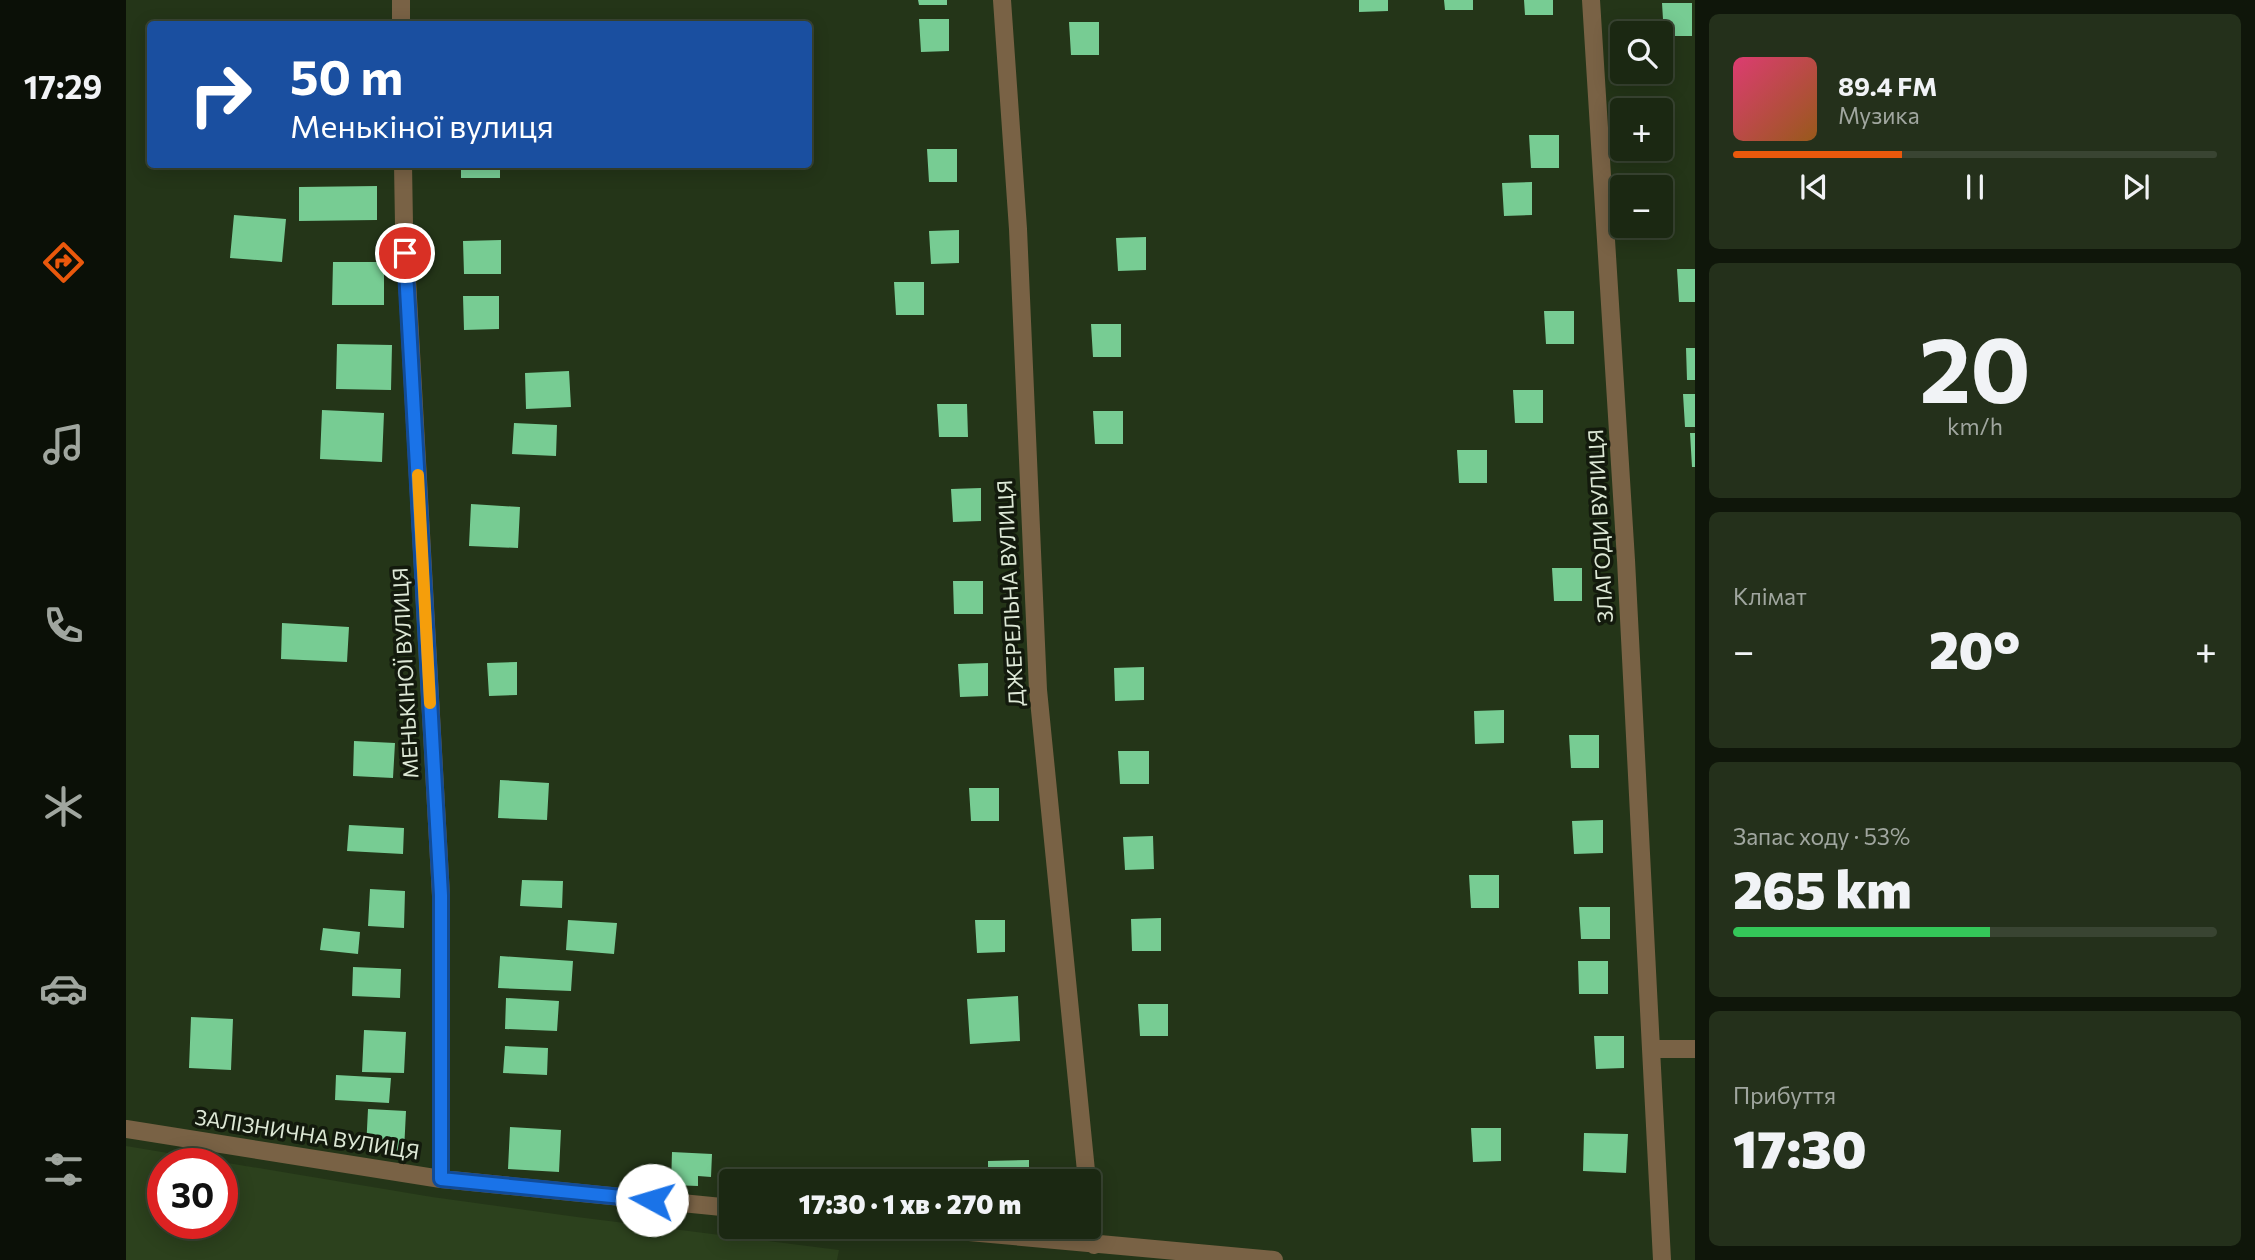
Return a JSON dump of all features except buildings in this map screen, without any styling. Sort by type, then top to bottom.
[{"type":"street","points":[[401,0],[401,21]]},
{"type":"street","name":"ДЖЕРЕЛЬНА ВУЛИЦЯ","points":[[1002,0],[1018,229],[1038,690],[1086,1169]]},
{"type":"street","name":"ЗЛАГОДИ ВУЛИЦЯ","points":[[1591,0],[1626,560],[1651,1049]]},
{"type":"street","name":"МЕНЬКІНОЇ ВУЛИЦЯ","points":[[403,168],[441,895],[441,1179]]},
{"type":"street","points":[[1662,1260],[1651,1049],[1695,1049]]},
{"type":"street","name":"ЗАЛІЗНИЧНА ВУЛИЦЯ","points":[[126,1129],[441,1179],[719,1207]]},
{"type":"street","points":[[1034,1239],[1274,1260]]},
{"type":"street","points":[[1093,1239],[1094,1245]]},
{"type":"shaded area","points":[[126,1146],[147,1150],[147,1239],[238,1239],[238,1165],[432,1197],[719,1235],[719,1239],[752,1239],[839,1250],[837,1260],[126,1260]]},
{"type":"slow traffic","points":[[418,475],[430,703]]},
{"type":"route","points":[[405,253],[441,895],[441,1179],[652,1200]]}]
